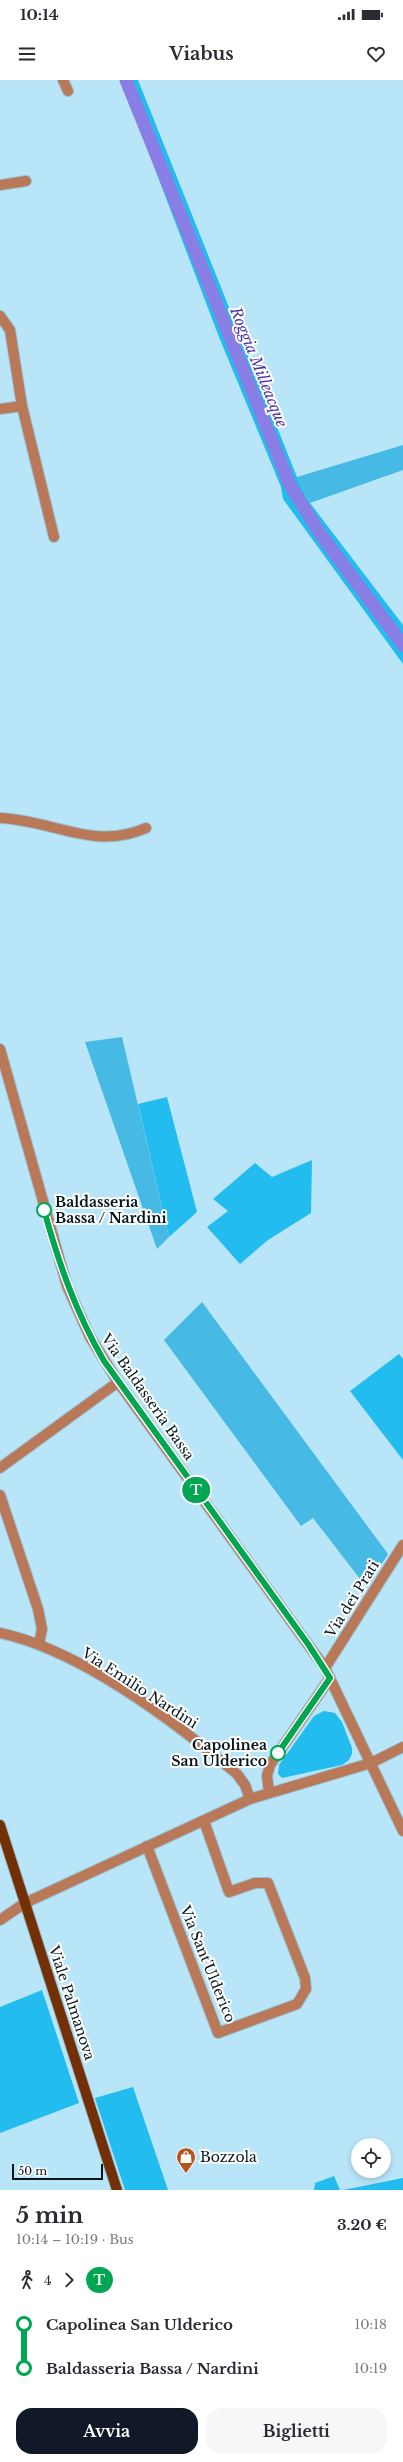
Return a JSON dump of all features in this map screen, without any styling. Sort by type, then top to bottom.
[{"type":"main road","name":"Viale Palmanova","points":[[0,1825],[117,2190]]},
{"type":"street","points":[[63,80],[68,91]]},
{"type":"street","points":[[0,185],[26,181]]},
{"type":"street","points":[[0,316],[10,330],[22,406],[54,537]]},
{"type":"street","points":[[0,409],[22,406]]},
{"type":"street","points":[[0,818],[27,821],[102,838],[124,836],[146,828]]},
{"type":"street","name":"Via Baldasseria Bassa","points":[[0,1049],[67,1286],[90,1337],[118,1382],[325,1668],[403,1831]]},
{"type":"street","points":[[0,1468],[118,1382]]},
{"type":"street","points":[[0,1495],[38,1609],[42,1628],[39,1644]]},
{"type":"street","name":"Via dei Prati","points":[[325,1668],[403,1545]]},
{"type":"street","name":"Via Emilio Nardini","points":[[0,1633],[39,1644],[62,1654],[115,1686],[206,1748],[237,1774],[245,1785],[250,1800]]},
{"type":"street","points":[[269,1792],[267,1776],[270,1764],[330,1678]]},
{"type":"street","points":[[0,1920],[25,1903],[250,1800],[269,1792],[371,1763],[403,1748]]},
{"type":"street","name":"Via Sant'Ulderico","points":[[147,1846],[218,2033],[297,2004],[306,1989],[305,1978],[268,1883],[255,1883],[228,1892],[204,1821]]},
{"type":"shaded area","points":[[121,80],[138,80],[297,477],[310,503],[403,625],[403,664],[283,499],[281,487],[219,337]]},
{"type":"shaded area","points":[[403,445],[403,470],[310,503],[297,477]]},
{"type":"shaded area","points":[[122,1037],[169,1237],[157,1249],[85,1042]]},
{"type":"shaded area","points":[[167,1097],[197,1212],[169,1237],[138,1104]]},
{"type":"shaded area","points":[[312,1160],[311,1213],[268,1240],[240,1264],[207,1227],[228,1211],[213,1199],[255,1163],[272,1177]]},
{"type":"shaded area","points":[[202,1302],[388,1554],[367,1588],[313,1518],[301,1526],[164,1340]]},
{"type":"shaded area","points":[[399,1354],[403,1359],[403,1460],[350,1391]]},
{"type":"shaded area","points":[[324,1711],[335,1713],[342,1722],[352,1748],[352,1754],[349,1760],[342,1765],[282,1778],[278,1774],[279,1765],[314,1716]]},
{"type":"shaded area","points":[[42,1990],[79,2103],[0,2133],[0,2007]]},
{"type":"shaded area","points":[[133,2087],[168,2190],[125,2190],[95,2098]]},
{"type":"shaded area","points":[[334,2176],[340,2190],[314,2190],[315,2183]]},
{"type":"shaded area","points":[[403,2178],[403,2190],[343,2190]]},
{"type":"waterway","name":"Roggia Milleacque","points":[[126,80],[290,485],[321,535],[403,645]]},
{"type":"bus line","name":"T","points":[[44,1210],[67,1286],[78,1313],[104,1361],[308,1644],[325,1668],[330,1678],[278,1753]]},
{"type":"place","name":"Baldasseria Bassa / Nardini","points":[[44,1210]]},
{"type":"place","name":"Capolinea San Ulderico","points":[[278,1753]]},
{"type":"place","name":"Bozzola","points":[[186,2174]]}]
